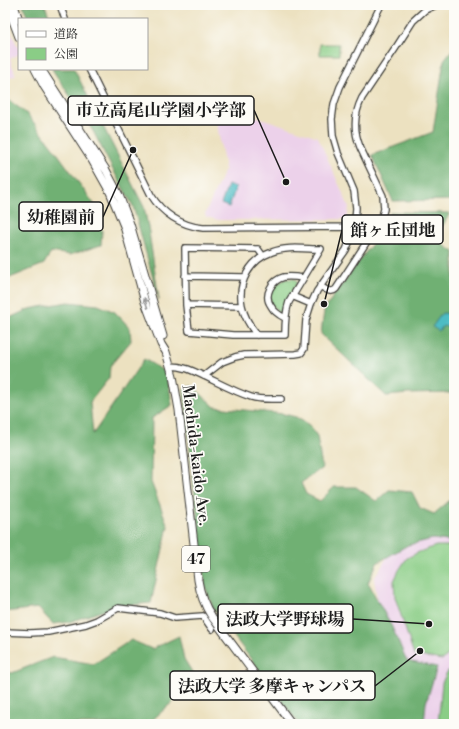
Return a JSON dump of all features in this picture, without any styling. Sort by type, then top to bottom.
[{"type":"main road","points":[[7,5],[18,34]]},
{"type":"main road","points":[[14,5],[18,18]]},
{"type":"main road","name":"Machida-kaido Ave.","points":[[38,70],[87,146],[105,181],[134,250],[145,302],[166,352],[176,390],[179,410],[198,580],[203,600],[212,617],[292,724]]},
{"type":"street","points":[[60,5],[65,18]]},
{"type":"street","points":[[204,376],[222,362],[235,357],[295,354],[301,352],[304,347],[305,323],[311,304],[320,286],[346,250],[351,239],[356,214],[352,186],[335,145],[332,128],[335,101],[340,87],[382,5]]},
{"type":"street","points":[[320,286],[329,291],[336,289],[379,224],[384,211],[383,196],[360,147],[355,131],[358,106],[413,21],[425,10],[436,5]]},
{"type":"street","points":[[89,70],[150,195],[161,208],[174,219],[188,225],[203,228],[354,227]]},
{"type":"street","points":[[257,335],[244,314],[241,296],[245,277],[251,266],[256,260],[263,256],[281,249],[321,249],[292,296],[285,318],[285,335],[257,335],[233,335],[189,331],[186,305],[185,248],[258,249],[263,256]]},
{"type":"street","points":[[186,276],[245,277]]},
{"type":"street","points":[[285,318],[275,312],[269,304],[269,289],[280,279],[290,277],[303,278]]},
{"type":"street","points":[[292,296],[311,304]]},
{"type":"street","points":[[186,305],[242,306]]},
{"type":"street","points":[[170,366],[188,369],[251,397],[261,399],[281,399]]},
{"type":"street","points":[[5,632],[48,632],[86,624],[97,620],[118,608],[160,613],[175,618],[203,616],[212,629]]},
{"type":"shaded area","points":[[5,19],[18,48],[18,55],[10,59],[16,76],[5,77]]},
{"type":"shaded area","points":[[213,102],[318,137],[349,207],[347,219],[219,220],[206,217],[205,214],[225,169]]},
{"type":"shaded area","points":[[454,534],[454,724],[398,724],[374,579],[400,536]]},
{"type":"green space","points":[[23,5],[45,5],[50,18],[28,18]]},
{"type":"green space","points":[[320,44],[339,44],[339,55],[320,55]]},
{"type":"green space","points":[[454,47],[454,200],[393,201],[372,155],[433,132],[444,60]]},
{"type":"green space","points":[[53,70],[75,70],[144,207],[159,300],[133,206],[93,131]]},
{"type":"green space","points":[[5,97],[27,114],[55,150],[94,204],[102,230],[101,245],[70,255],[51,252],[44,264],[5,280]]},
{"type":"green space","points":[[391,212],[450,213],[435,239],[454,252],[454,393],[386,396],[321,334],[324,311],[383,229]]},
{"type":"green space","points":[[286,279],[295,279],[297,283],[290,295],[284,312],[280,314],[271,304],[271,291],[277,284]]},
{"type":"green space","points":[[68,302],[98,305],[115,312],[130,328],[131,341],[110,366],[109,378],[90,402],[93,434],[144,359],[167,373],[172,405],[152,418],[151,482],[168,526],[151,603],[117,606],[69,622],[53,624],[38,608],[5,612],[5,320],[29,309]]},
{"type":"green space","points":[[192,386],[215,407],[284,414],[296,417],[309,425],[317,436],[322,468],[301,483],[306,494],[320,501],[334,487],[356,487],[376,501],[389,490],[412,492],[420,508],[434,514],[449,501],[454,501],[454,542],[433,539],[408,545],[377,563],[368,583],[392,627],[407,661],[437,667],[426,703],[424,724],[299,724],[213,608],[205,586],[184,388]]},
{"type":"green space","points":[[436,546],[454,546],[454,650],[442,660],[414,655],[395,597],[394,581],[407,558]]},
{"type":"green space","points":[[179,636],[184,659],[197,680],[148,724],[5,724],[5,671],[12,673],[53,657],[94,664],[131,640],[152,649]]},
{"type":"green space","points":[[454,664],[454,724],[438,724],[442,683],[446,674]]},
{"type":"green space","points":[[236,719],[238,724],[203,724],[207,721]]},
{"type":"water","points":[[228,185],[236,187],[229,207],[221,204]]},
{"type":"water","points":[[442,313],[454,314],[454,328],[443,326],[439,331],[432,327]]},
{"type":"waterway","points":[[452,33],[454,29]]},
{"type":"place","name":"幼稚園前","points":[[133,150]]},
{"type":"place","name":"市立高尾山学園小学部","points":[[286,182]]},
{"type":"place","name":"館ヶ丘団地","points":[[324,304]]},
{"type":"place","name":"法政大学野球場","points":[[429,624]]},
{"type":"place","name":"法政大学 多摩キャンパス","points":[[420,651]]}]
